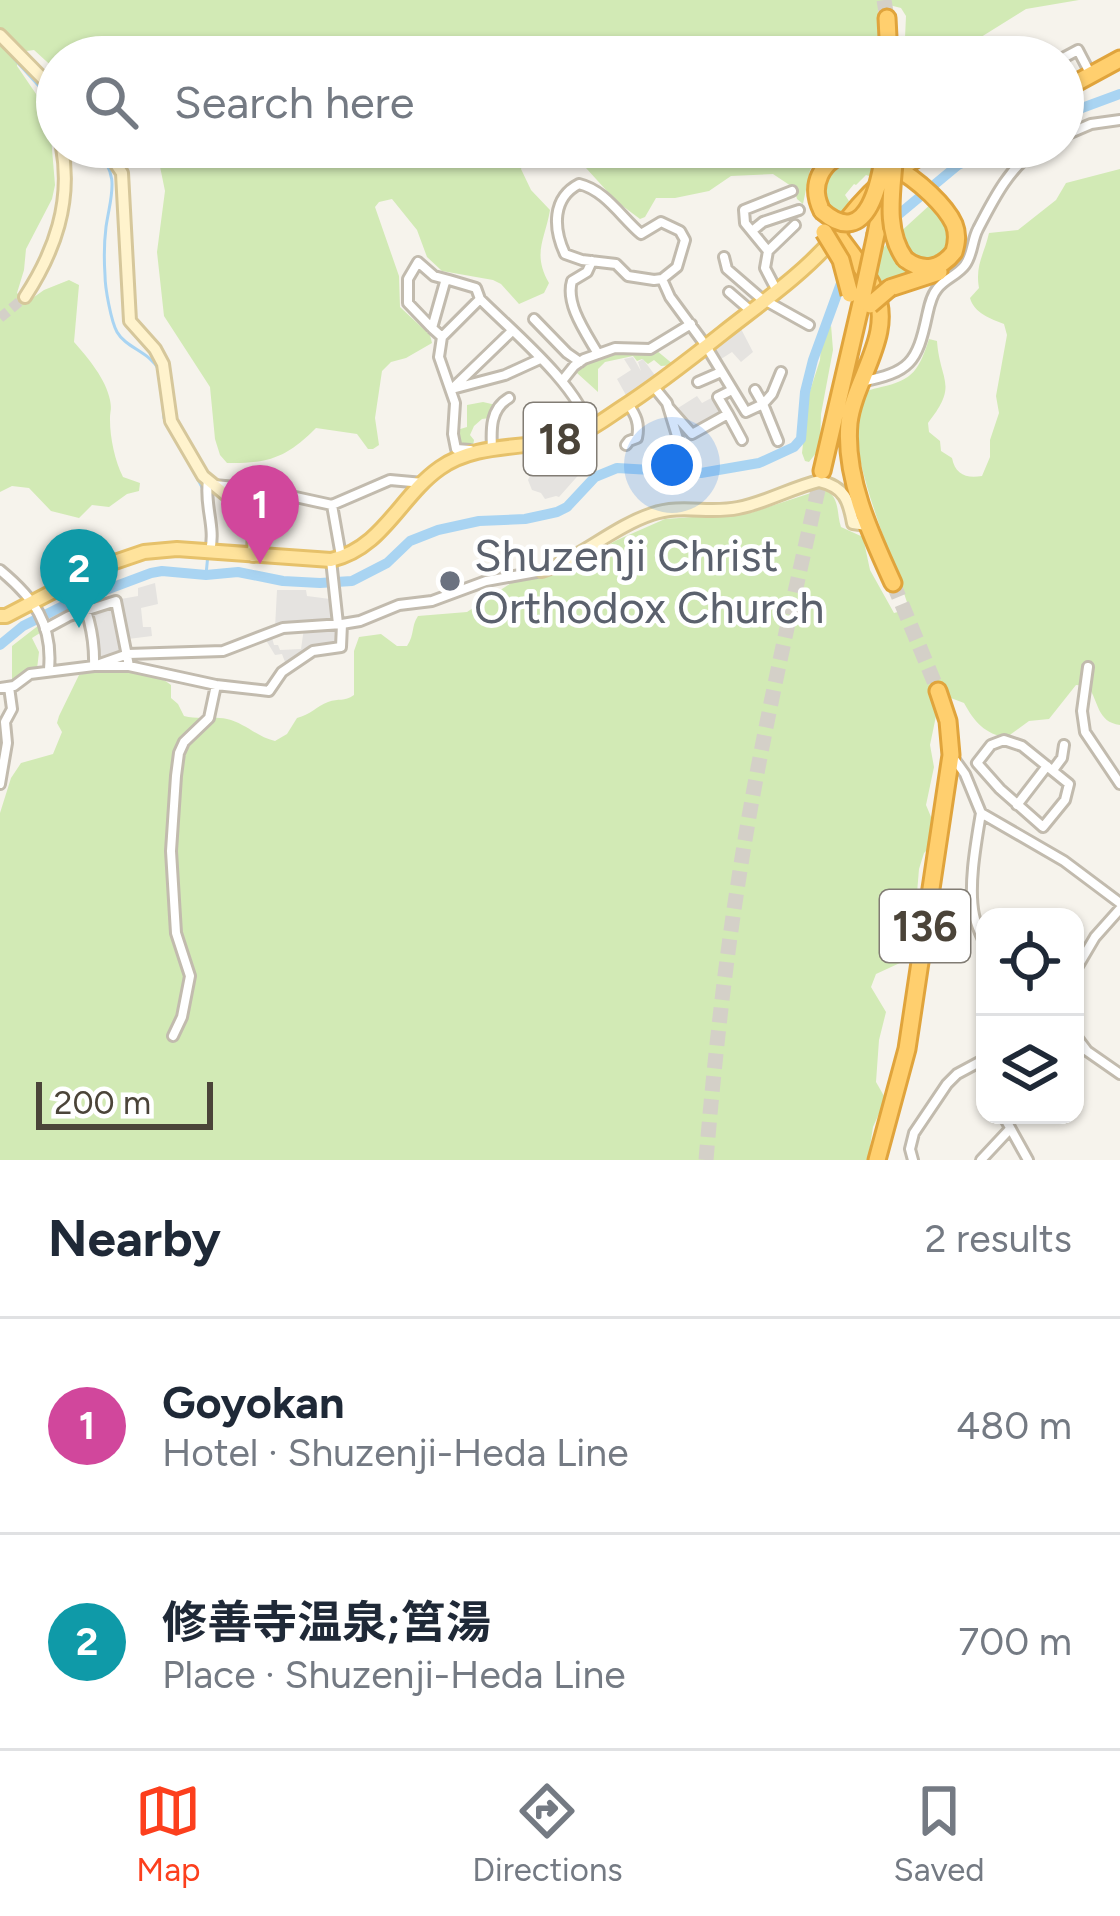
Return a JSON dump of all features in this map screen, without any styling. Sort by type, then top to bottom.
[{"type":"highway","points":[[886,18],[887,36]]},
{"type":"highway","points":[[1084,80],[1120,59]]},
{"type":"highway","points":[[819,168],[810,184],[810,208],[877,294],[878,338],[851,411],[849,436],[852,469],[867,525],[893,584]]},
{"type":"highway","points":[[825,168],[816,194],[822,211],[842,222],[868,210],[884,168]]},
{"type":"highway","points":[[835,237],[865,197],[877,168]]},
{"type":"highway","points":[[822,471],[887,168]]},
{"type":"highway","points":[[890,168],[895,243],[915,266],[932,268],[954,251],[953,223],[934,197]]},
{"type":"highway","points":[[865,197],[897,168]]},
{"type":"highway","points":[[861,299],[943,271],[958,256],[963,240],[959,223],[901,168]]},
{"type":"highway","points":[[835,237],[844,268],[861,299]]},
{"type":"highway","name":"136","points":[[877,1160],[907,1048],[951,755],[949,721],[938,691]]},
{"type":"main road","name":"18","points":[[334,563],[382,531],[442,466],[475,453],[548,442],[589,429],[764,301],[835,237]]},
{"type":"main road","points":[[0,616],[76,586],[100,567],[144,552],[177,549],[334,563]]},
{"type":"street","points":[[0,35],[36,72]]},
{"type":"street","points":[[1084,61],[1092,76]]},
{"type":"street","points":[[1084,127],[1120,120]]},
{"type":"street","points":[[25,297],[44,266],[64,205],[64,168]]},
{"type":"street","points":[[119,168],[130,321],[160,356],[170,421],[196,466],[252,516],[253,556]]},
{"type":"street","points":[[860,383],[891,375],[912,362],[937,288],[965,265],[975,233],[1016,168]]},
{"type":"street","points":[[585,184],[641,234],[661,222],[682,233],[686,240],[680,262],[662,279],[637,279],[616,263],[569,256],[560,242],[559,202],[567,190],[585,184]]},
{"type":"street","points":[[768,251],[744,219],[746,207],[792,191]]},
{"type":"street","points":[[752,231],[763,222],[799,210]]},
{"type":"street","points":[[777,290],[765,268],[768,251],[795,225]]},
{"type":"street","points":[[724,257],[727,269],[764,301],[809,325]]},
{"type":"street","points":[[592,261],[568,291],[598,353]]},
{"type":"street","points":[[442,337],[408,303],[408,279],[418,262],[434,276],[476,287],[480,299],[562,380],[583,410],[589,429]]},
{"type":"street","points":[[662,279],[746,412],[772,394],[781,372]]},
{"type":"street","points":[[433,328],[448,280]]},
{"type":"street","points":[[729,292],[751,311]]},
{"type":"street","points":[[475,453],[456,449],[452,389],[439,357],[442,337],[480,299]]},
{"type":"street","points":[[534,319],[580,362]]},
{"type":"street","points":[[562,380],[580,362],[598,353],[625,347],[650,349],[691,324]]},
{"type":"street","points":[[452,389],[512,332]]},
{"type":"street","points":[[452,389],[505,375],[540,359]]},
{"type":"street","points":[[698,382],[722,372]]},
{"type":"street","points":[[649,388],[682,418],[692,434],[728,414]]},
{"type":"street","points":[[732,390],[717,398],[742,440]]},
{"type":"street","points":[[755,390],[778,441]]},
{"type":"street","points":[[492,449],[493,419],[508,398]]},
{"type":"street","points":[[626,445],[638,434],[631,399]]},
{"type":"street","points":[[669,408],[681,449]]},
{"type":"street","points":[[210,483],[332,505],[390,480],[423,483]]},
{"type":"street","points":[[94,666],[128,654],[223,651],[283,628],[360,621],[486,581],[542,571],[648,515],[682,508],[742,508],[819,481],[846,497],[853,523],[867,525]]},
{"type":"street","points":[[210,483],[206,491],[213,535],[210,552]]},
{"type":"street","points":[[0,784],[7,743],[5,722],[12,709],[4,687],[30,674],[129,666],[216,686],[271,690],[282,672],[313,651],[341,647],[334,598],[332,505]]},
{"type":"street","points":[[0,570],[35,605],[51,644],[49,669]]},
{"type":"street","points":[[76,586],[86,606],[94,666]]},
{"type":"street","points":[[43,624],[86,606],[116,601],[129,666]]},
{"type":"street","points":[[1088,667],[1082,711],[1085,732],[1120,784]]},
{"type":"street","points":[[173,1036],[190,976],[176,933],[171,851],[176,776],[184,742],[209,718],[216,686]]},
{"type":"street","points":[[1031,842],[1065,800],[1069,784],[1013,741],[991,745],[977,761],[980,767],[1043,827]]},
{"type":"street","points":[[1017,805],[1062,758],[1064,746]]},
{"type":"street","points":[[951,755],[965,774],[981,813],[974,865],[976,916]]},
{"type":"street","points":[[981,813],[1064,861],[1120,906],[1084,956]]},
{"type":"street","points":[[1084,1046],[1120,1074]]},
{"type":"street","points":[[913,1160],[914,1133],[950,1079],[976,1068]]},
{"type":"street","points":[[1007,1124],[1028,1160]]},
{"type":"street","points":[[981,1160],[1009,1130]]},
{"type":"green space","points":[[0,0],[1079,0],[1026,9],[983,36],[905,36],[906,16],[901,8],[889,5],[878,7],[878,36],[36,36],[36,52],[19,52],[17,66],[36,94],[36,168],[54,168],[55,185],[26,249],[17,293],[27,302],[69,280],[79,285],[74,342],[108,392],[112,442],[123,477],[140,483],[139,491],[109,507],[92,505],[79,518],[51,511],[29,488],[12,486],[0,492]]},
{"type":"green space","points":[[160,168],[521,168],[531,190],[550,210],[541,246],[549,283],[544,293],[519,304],[493,280],[442,271],[427,257],[417,230],[392,199],[379,202],[375,207],[399,276],[400,307],[430,335],[432,343],[382,371],[375,418],[379,445],[368,449],[357,434],[316,428],[276,457],[227,463],[215,439],[210,387],[164,316],[157,252],[165,191]]},
{"type":"green space","points":[[586,168],[811,168],[803,204],[794,188],[773,174],[731,176],[709,191],[656,198],[640,219]]},
{"type":"green space","points":[[871,168],[872,174],[845,195],[849,201],[843,215],[829,213],[822,193],[838,169]]},
{"type":"green space","points":[[1120,169],[1120,725],[1103,716],[1088,686],[1076,685],[1049,719],[1029,721],[1007,737],[981,726],[964,703],[935,692],[930,745],[934,767],[926,805],[934,824],[919,869],[916,930],[902,962],[876,974],[871,987],[886,1012],[876,1082],[884,1096],[868,1160],[0,1160],[0,813],[21,763],[53,754],[62,732],[59,716],[79,675],[113,670],[152,676],[171,685],[171,698],[184,716],[227,719],[275,741],[287,734],[297,718],[354,695],[354,651],[359,637],[381,634],[397,646],[407,646],[418,616],[467,612],[514,581],[572,568],[615,541],[665,519],[750,513],[823,489],[835,500],[841,527],[863,537],[870,570],[894,613],[909,609],[862,466],[856,436],[864,394],[908,377],[929,339],[937,341],[945,391],[928,423],[929,432],[959,472],[982,476],[999,413],[996,396],[1007,335],[1004,324],[979,312],[970,298],[979,288],[979,266],[989,233],[1018,230],[1056,200],[1066,183]]},
{"type":"green space","points":[[932,203],[945,218],[954,244],[940,262],[912,259],[897,235]]},
{"type":"green space","points":[[887,244],[901,265],[922,273],[885,286],[873,270],[876,255]]},
{"type":"green space","points":[[831,325],[833,350],[820,448],[809,462],[802,453],[808,397],[821,344]]},
{"type":"green space","points":[[615,350],[656,350],[674,365],[661,366],[654,360],[648,364],[633,356],[605,362],[598,369],[598,392],[577,373],[579,364]]},
{"type":"green space","points":[[467,405],[496,405],[490,418],[474,426],[473,446],[462,448],[457,430],[467,427]]},
{"type":"green space","points":[[39,625],[43,631],[32,638],[39,652],[37,669],[12,682],[12,646]]},
{"type":"shaded area","points":[[739,325],[753,352],[741,362],[732,352],[718,361],[710,348]]},
{"type":"shaded area","points":[[633,357],[641,371],[638,362],[643,359],[657,378],[627,397],[617,379],[631,370],[624,359]]},
{"type":"shaded area","points":[[697,396],[702,403],[715,396],[726,413],[692,432],[678,408]]},
{"type":"shaded area","points":[[572,443],[584,460],[583,470],[559,497],[545,499],[532,490],[528,480],[535,465],[532,451]]},
{"type":"shaded area","points":[[155,583],[158,604],[141,608],[143,627],[151,627],[152,636],[128,639],[121,599],[138,596],[138,588]]},
{"type":"shaded area","points":[[277,590],[306,590],[307,596],[330,599],[332,624],[275,628]]},
{"type":"shaded area","points":[[116,602],[127,653],[95,664],[88,610]]},
{"type":"shaded area","points":[[339,627],[339,644],[285,662],[264,637],[271,634],[280,650],[301,649],[304,628]]},
{"type":"waterway","points":[[1,44],[36,83]]},
{"type":"waterway","points":[[1084,107],[1120,94]]},
{"type":"waterway","points":[[108,168],[112,195],[104,257],[113,320],[121,337],[159,370]]},
{"type":"waterway","points":[[892,220],[954,168]]},
{"type":"waterway","points":[[0,645],[23,626],[63,606],[151,573],[238,572],[283,581],[352,581],[387,563],[410,541],[438,530],[557,512],[595,477],[617,468],[701,473],[759,463],[801,439],[813,360],[844,275]]},
{"type":"waterway","points":[[161,385],[167,423]]},
{"type":"waterway","points":[[186,457],[204,491]]},
{"type":"waterway","points":[[204,501],[207,521]]},
{"type":"waterway","points":[[206,575],[208,554]]},
{"type":"tunnel","points":[[884,0],[887,18]]},
{"type":"tunnel","points":[[0,318],[25,297]]},
{"type":"tunnel","points":[[706,1160],[724,983],[747,826],[822,472]]},
{"type":"tunnel","points":[[893,583],[938,691]]},
{"type":"place","name":"Goyokan","points":[[260,564]]},
{"type":"place","name":"Shuzenji Christ Orthodox Church","points":[[450,581]]},
{"type":"place","name":"修善寺温泉;筥湯","points":[[79,628]]}]
